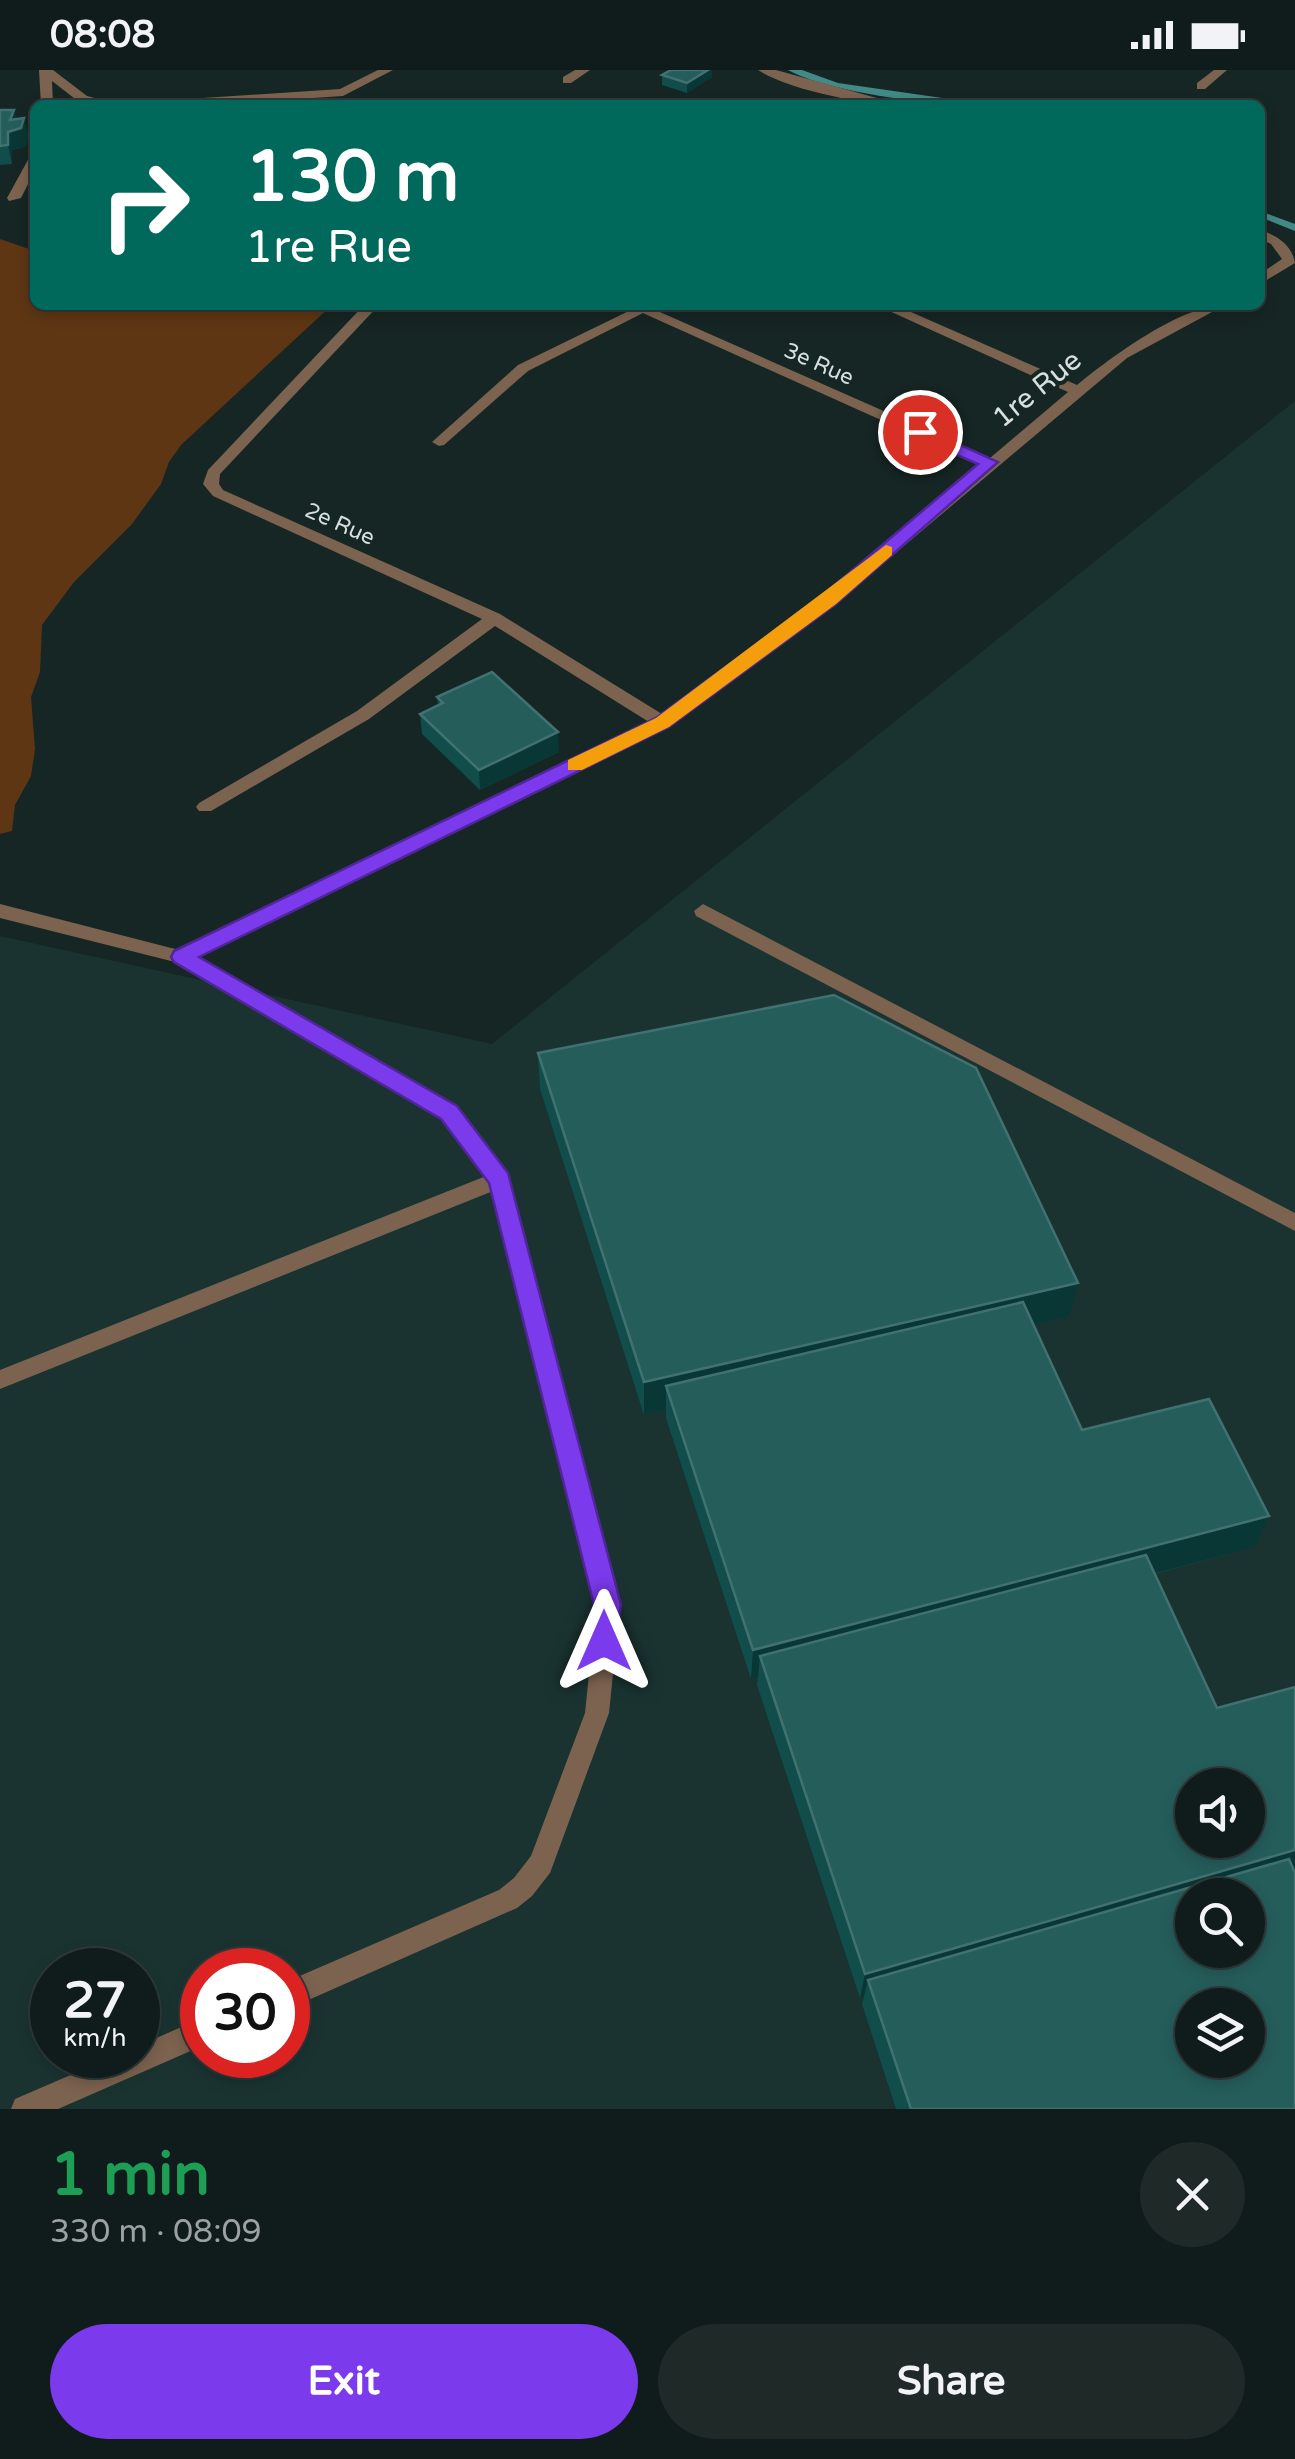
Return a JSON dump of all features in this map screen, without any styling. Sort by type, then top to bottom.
[{"type":"street","points":[[46,70],[47,100]]},
{"type":"street","points":[[46,70],[83,98],[92,100]]},
{"type":"street","points":[[229,100],[343,92],[386,70]]},
{"type":"street","points":[[567,80],[584,70]]},
{"type":"street","points":[[764,70],[872,100]]},
{"type":"street","points":[[1201,86],[1222,70]]},
{"type":"street","points":[[343,92],[348,100]]},
{"type":"street","points":[[14,198],[30,168]]},
{"type":"street","points":[[1265,236],[1276,241],[1290,260],[1265,277]]},
{"type":"street","name":"2e Rue","points":[[367,310],[213,474],[211,484],[218,493],[494,618],[662,722]]},
{"type":"street","points":[[440,442],[523,368],[632,310]]},
{"type":"street","name":"3e Rue","points":[[641,310],[989,462]]},
{"type":"street","points":[[894,310],[1077,391]]},
{"type":"street","name":"1re Rue","points":[[182,957],[662,722],[829,600],[1122,354],[1208,310]]},
{"type":"street","points":[[205,807],[363,715],[494,618]]},
{"type":"street","points":[[703,910],[1295,1223]]},
{"type":"street","points":[[0,911],[182,957],[449,1113],[500,1180],[608,1605],[597,1713],[541,1864],[523,1887],[508,1899],[310,1985]]},
{"type":"street","points":[[0,1380],[500,1180]]},
{"type":"street","points":[[25,2109],[56,2102],[180,2043]]},
{"type":"shaded area","points":[[0,239],[30,249],[30,310],[327,310],[181,445],[161,484],[132,524],[74,582],[42,625],[40,672],[31,697],[35,749],[31,776],[15,805],[12,831],[0,834]]},
{"type":"shaded area","points":[[1295,401],[1295,2109],[0,2109],[0,936],[492,1044]]},
{"type":"building","points":[[671,70],[708,70],[687,83],[662,75]]},
{"type":"building","points":[[0,110],[14,110],[10,120],[24,118],[21,128],[8,132],[8,145],[0,146]]},
{"type":"building","points":[[492,672],[558,732],[479,770],[420,714],[443,703],[437,697]]},
{"type":"building","points":[[834,995],[976,1068],[1078,1283],[644,1382],[538,1053]]},
{"type":"building","points":[[1023,1302],[1082,1430],[1209,1399],[1269,1516],[753,1650],[666,1386]]},
{"type":"building","points":[[1146,1555],[1217,1708],[1295,1687],[1295,1850],[1198,1878],[1175,1878],[1175,1885],[865,1974],[760,1656]]},
{"type":"building","points":[[1289,1859],[1295,1873],[1295,2109],[911,2109],[868,1980],[1175,1892],[1175,1968],[1265,1968],[1265,1878],[1223,1878]]},
{"type":"waterway","points":[[793,70],[836,85],[936,100]]},
{"type":"waterway","points":[[1265,216],[1295,228]]},
{"type":"slow traffic","points":[[575,765],[662,722],[829,600],[886,551]]},
{"type":"route","points":[[604,1641],[608,1605],[500,1180],[449,1113],[182,957],[662,722],[829,600],[989,462],[920,432]]}]
